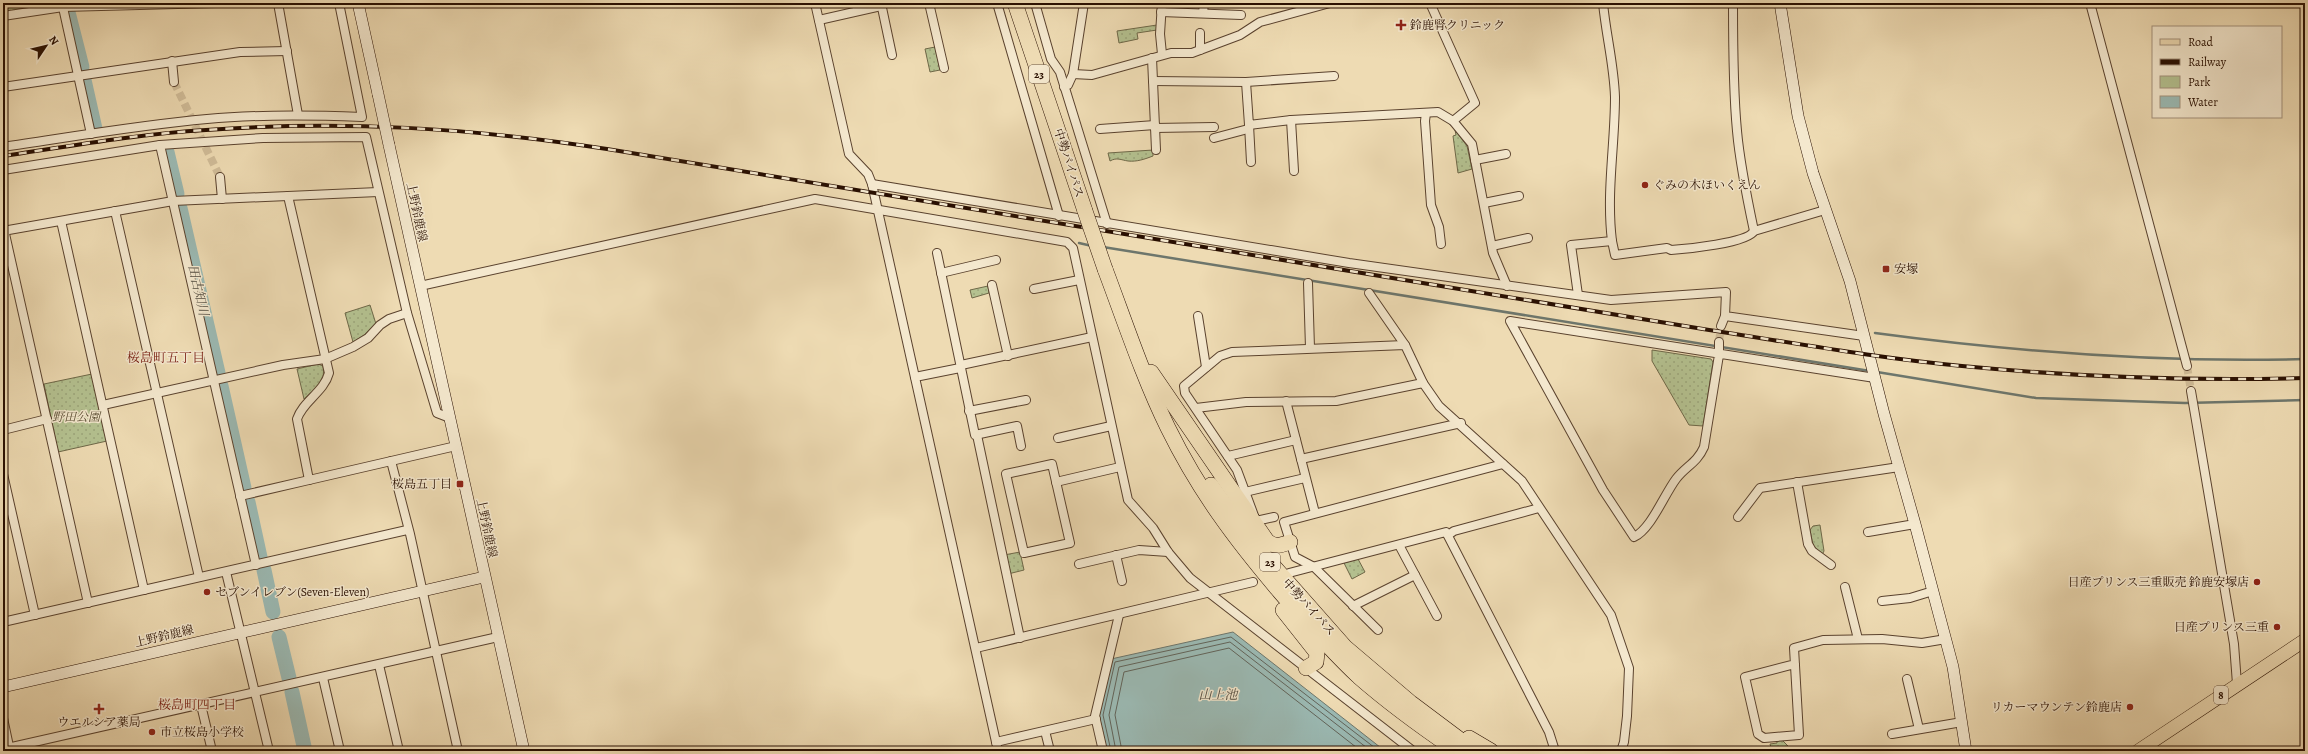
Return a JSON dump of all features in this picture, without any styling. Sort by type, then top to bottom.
[{"type":"highway","name":"中勢バイパス","points":[[1015,3],[1085,211],[1148,383],[1168,428],[1206,495],[1235,538],[1311,627],[1360,677],[1411,719],[1457,751]]},
{"type":"highway","name":"中勢バイパス","points":[[1126,323],[1181,437],[1204,476],[1247,536],[1345,647],[1411,703],[1475,751]]},
{"type":"highway","points":[[1144,363],[1267,541],[1272,545],[1278,546],[1290,542]]},
{"type":"highway","points":[[1206,495],[1227,536],[1249,571],[1317,653],[1316,662],[1306,668]]},
{"type":"highway","points":[[1411,703],[1491,751]]},
{"type":"highway","points":[[1411,719],[1442,751]]},
{"type":"main road","name":"上野鈴鹿線","points":[[3,687],[484,577],[358,3]]},
{"type":"main road","points":[[1780,3],[1798,116],[1813,173],[1850,281],[1899,467],[1916,524],[1946,639],[1966,751]]},
{"type":"main road","points":[[484,577],[524,751]]},
{"type":"main road","name":"8","points":[[2138,751],[2305,640]]},
{"type":"street","points":[[3,16],[63,5],[216,3]]},
{"type":"street","points":[[278,3],[298,115]]},
{"type":"street","points":[[3,147],[209,119],[298,115],[362,117],[339,3]]},
{"type":"street","points":[[815,3],[850,154],[868,174],[878,208],[998,751]]},
{"type":"street","points":[[929,3],[944,68]]},
{"type":"street","points":[[997,3],[1059,216]]},
{"type":"street","points":[[1035,3],[1051,58],[1060,72],[1107,224]]},
{"type":"street","points":[[1064,87],[1068,85],[1073,74],[1084,3]]},
{"type":"street","points":[[1142,3],[1162,3],[1162,54]]},
{"type":"street","points":[[1203,13],[1204,3]]},
{"type":"street","points":[[1073,74],[1092,75],[1162,54],[1192,53],[1240,35],[1260,22],[1308,6],[1330,3]]},
{"type":"street","points":[[1430,3],[1475,103],[1453,121]]},
{"type":"street","points":[[1603,3],[1613,66],[1615,98],[1608,213],[1615,254],[1667,248],[1671,250],[1724,243],[1747,236],[1754,231],[1825,210]]},
{"type":"street","points":[[1733,3],[1734,90],[1737,133],[1744,184],[1754,231]]},
{"type":"street","points":[[2090,3],[2186,361]]},
{"type":"street","points":[[63,5],[91,134]]},
{"type":"street","points":[[819,20],[881,5],[892,55]]},
{"type":"street","points":[[1161,12],[1241,15]]},
{"type":"street","points":[[1200,33],[1200,50]]},
{"type":"street","points":[[3,87],[78,74],[240,52],[287,51]]},
{"type":"street","points":[[1152,58],[1156,150]]},
{"type":"street","points":[[172,61],[174,82]]},
{"type":"street","points":[[1153,81],[1246,82],[1334,76]]},
{"type":"street","points":[[1246,82],[1251,162]]},
{"type":"street","points":[[1214,138],[1248,127],[1291,120],[1438,112],[1453,121],[1472,144],[1492,246],[1507,286]]},
{"type":"street","points":[[1426,113],[1424,121],[1431,204],[1439,227],[1441,244]]},
{"type":"street","points":[[1291,120],[1294,171]]},
{"type":"street","points":[[1100,129],[1214,127]]},
{"type":"street","points":[[3,170],[160,145],[263,138],[366,137],[407,313],[437,413],[450,418]]},
{"type":"street","points":[[160,145],[256,565]]},
{"type":"street","points":[[1475,160],[1506,154]]},
{"type":"street","points":[[220,177],[222,199]]},
{"type":"street","points":[[872,184],[1107,224],[1507,286],[1611,300],[1726,292],[1725,316],[1721,326]]},
{"type":"street","points":[[88,603],[4,229],[61,221],[173,201],[378,192]]},
{"type":"street","points":[[288,196],[329,373],[327,381],[300,411],[296,420],[309,480]]},
{"type":"street","points":[[1484,203],[1519,196]]},
{"type":"street","points":[[420,286],[815,199],[878,208],[1067,242],[1073,248],[1128,500],[1153,528],[1168,552],[1190,578],[1413,751]]},
{"type":"street","points":[[115,211],[199,577]]},
{"type":"street","points":[[61,221],[144,590]]},
{"type":"street","points":[[1492,246],[1528,238]]},
{"type":"street","points":[[1578,295],[1571,245],[1612,241]]},
{"type":"street","points":[[937,253],[969,411],[975,435],[977,435],[1020,638]]},
{"type":"street","points":[[941,274],[996,260]]},
{"type":"street","points":[[1034,290],[1080,280]]},
{"type":"street","points":[[1308,283],[1310,348]]},
{"type":"street","points":[[992,285],[1008,356]]},
{"type":"street","points":[[1369,293],[1405,345],[1423,383],[1439,406],[1461,423],[1522,482],[1611,614],[1629,668],[1627,716],[1624,742],[1621,751]]},
{"type":"street","points":[[103,406],[283,365],[325,359],[353,347],[368,338],[389,319],[407,313]]},
{"type":"street","points":[[1198,316],[1206,367]]},
{"type":"street","points":[[1725,316],[1864,336]]},
{"type":"street","points":[[1719,348],[1704,447],[1698,459],[1677,477],[1644,531],[1634,538],[1603,490],[1510,321],[1719,348],[1874,374]]},
{"type":"street","points":[[915,378],[960,366],[1092,338]]},
{"type":"street","points":[[1274,516],[1256,521],[1237,470],[1185,393],[1184,386],[1220,356],[1232,352],[1405,345]]},
{"type":"street","points":[[1196,408],[1246,402],[1336,402],[1423,383]]},
{"type":"street","points":[[2192,399],[2234,644],[2237,684]]},
{"type":"street","points":[[969,411],[1026,400]]},
{"type":"street","points":[[1286,401],[1315,514]]},
{"type":"street","points":[[3,430],[47,419]]},
{"type":"street","points":[[1301,459],[1461,423]]},
{"type":"street","points":[[977,435],[1017,426],[1021,446]]},
{"type":"street","points":[[1058,438],[1111,426]]},
{"type":"street","points":[[1228,456],[1296,440]]},
{"type":"street","points":[[240,496],[456,446]]},
{"type":"street","points":[[392,461],[436,647],[458,751]]},
{"type":"street","points":[[1052,464],[1056,482],[1070,543],[1024,553],[1006,474],[1052,464]]},
{"type":"street","points":[[1378,630],[1314,567],[1295,556],[1284,522],[1502,464]]},
{"type":"street","points":[[1056,482],[1120,467]]},
{"type":"street","points":[[1738,517],[1760,488],[1899,467]]},
{"type":"street","points":[[3,474],[35,615]]},
{"type":"street","points":[[1246,492],[1306,478]]},
{"type":"street","points":[[1797,482],[1808,544],[1815,554],[1831,565]]},
{"type":"street","points":[[1448,535],[1454,531],[1539,508]]},
{"type":"street","points":[[1868,532],[1916,524]]},
{"type":"street","points":[[3,622],[408,530]]},
{"type":"street","points":[[1289,574],[1446,532],[1549,732],[1555,751]]},
{"type":"street","points":[[1399,545],[1437,616]]},
{"type":"street","points":[[1079,564],[1139,550],[1168,552]]},
{"type":"street","points":[[1116,555],[1122,581]]},
{"type":"street","points":[[226,572],[269,751]]},
{"type":"street","points":[[1353,606],[1415,574]]},
{"type":"street","points":[[976,648],[1209,594],[1253,582]]},
{"type":"street","points":[[1845,588],[1858,640]]},
{"type":"street","points":[[1882,601],[1910,598],[1933,591]]},
{"type":"street","points":[[1103,751],[1096,719],[1119,615]]},
{"type":"street","points":[[3,718],[8,749],[498,637]]},
{"type":"street","points":[[1795,664],[1746,677],[1758,734],[1764,738],[1799,734],[1795,664],[1794,648],[1823,640],[1922,642],[1946,639]]},
{"type":"street","points":[[379,665],[399,751]]},
{"type":"street","points":[[323,678],[340,751]]},
{"type":"street","points":[[1907,680],[1919,729]]},
{"type":"street","points":[[201,705],[212,751]]},
{"type":"street","points":[[996,742],[1096,719]]},
{"type":"street","points":[[1892,734],[1962,722]]},
{"type":"street","points":[[1045,731],[1050,751]]},
{"type":"green space","points":[[3,3],[55,3],[3,12]]},
{"type":"green space","points":[[1157,25],[1157,30],[1137,33],[1138,39],[1119,43],[1117,31]]},
{"type":"green space","points":[[935,47],[940,70],[930,72],[925,49]]},
{"type":"green space","points":[[1455,130],[1467,146],[1472,169],[1458,173],[1453,136],[1456,135]]},
{"type":"green space","points":[[1153,150],[1153,156],[1135,161],[1117,159],[1110,161],[1108,153]]},
{"type":"green space","points":[[988,286],[989,293],[972,298],[970,290]]},
{"type":"green space","points":[[370,305],[376,324],[364,335],[353,342],[345,313]]},
{"type":"green space","points":[[1652,350],[1711,359],[1713,362],[1703,426],[1689,425],[1652,361]]},
{"type":"green space","points":[[318,364],[323,366],[323,377],[316,389],[304,399],[297,369]]},
{"type":"green space","name":"野田公園","points":[[92,374],[107,441],[58,452],[44,384]]},
{"type":"green space","points":[[1820,525],[1824,551],[1822,555],[1813,545],[1810,530],[1813,526]]},
{"type":"green space","points":[[1020,552],[1024,570],[1008,574],[1004,555]]},
{"type":"green space","points":[[1358,559],[1365,572],[1352,579],[1344,563]]},
{"type":"green space","points":[[1777,740],[1782,740],[1793,751],[1772,751],[1770,744],[1777,743]]},
{"type":"water","name":"山上池","points":[[1233,632],[1385,751],[1107,751],[1099,715],[1111,659]]},
{"type":"waterway","name":"田古知川","points":[[68,12],[82,67]]},
{"type":"waterway","name":"田古知川","points":[[84,80],[95,129]]},
{"type":"waterway","name":"田古知川","points":[[167,152],[177,194]]},
{"type":"waterway","name":"田古知川","points":[[180,208],[218,373]]},
{"type":"waterway","points":[[1079,243],[1092,246]]},
{"type":"waterway","points":[[1103,247],[1870,371]]},
{"type":"waterway","points":[[1875,333],[1982,346],[2089,355],[2143,358],[2251,360],[2305,359]]},
{"type":"waterway","points":[[1877,372],[2036,398],[2185,403],[2305,400]]},
{"type":"waterway","name":"田古知川","points":[[221,386],[244,488]]},
{"type":"waterway","name":"田古知川","points":[[248,502],[260,557]]},
{"type":"waterway","name":"田古知川","points":[[264,570],[273,612]]},
{"type":"waterway","name":"田古知川","points":[[279,637],[289,678]]},
{"type":"waterway","name":"田古知川","points":[[292,692],[305,751]]},
{"type":"tunnel","points":[[174,82],[220,177]]},
{"type":"tunnel","points":[[1719,342],[1721,326]]},
{"type":"tunnel","points":[[2187,366],[2191,391]]},
{"type":"railway","points":[[3,156],[155,134],[257,127],[357,126],[457,131],[607,149],[1703,329],[1897,359],[2005,370],[2090,375],[2219,379],[2305,378]]},
{"type":"place","name":"鈴鹿腎クリニック","points":[[1401,25]]},
{"type":"place","name":"ぐみの木ほいくえん","points":[[1645,185]]},
{"type":"place","name":"安塚","points":[[1886,269]]},
{"type":"place","name":"桜島五丁目","points":[[460,484]]},
{"type":"place","name":"日産プリンス三重販売 鈴鹿安塚店","points":[[2257,582]]},
{"type":"place","name":"セブンイレブン(Seven-Eleven)","points":[[207,592]]},
{"type":"place","name":"日産プリンス三重","points":[[2277,627]]},
{"type":"place","name":"リカーマウンテン鈴鹿店","points":[[2130,707]]},
{"type":"place","name":"ウエルシア薬局","points":[[99,709]]},
{"type":"place","name":"市立桜島小学校","points":[[152,732]]},
{"type":"district","name":"桜島町五丁目","points":[[166,357]]},
{"type":"district","name":"桜島町四丁目","points":[[197,704]]}]
